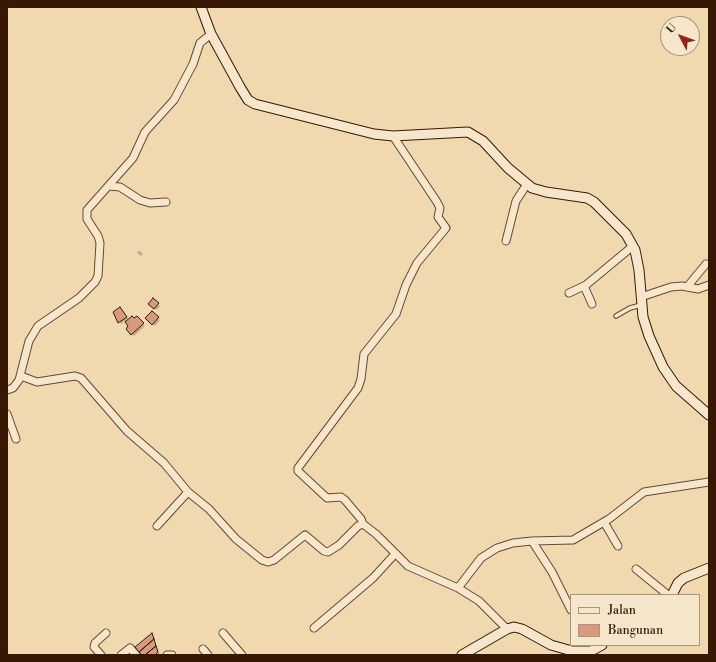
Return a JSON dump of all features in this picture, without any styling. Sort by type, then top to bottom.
[{"type":"street","points":[[201,7],[211,34],[240,87],[248,100],[255,104],[367,133],[393,136],[463,131],[472,133],[527,184],[546,192],[590,199],[626,234],[633,246],[638,264],[643,317],[649,336],[670,378],[676,386],[709,415]]},
{"type":"street","points":[[7,390],[16,384],[21,376],[26,350],[35,331],[43,322],[78,298],[97,279],[100,243],[98,236],[89,224],[86,213],[137,153],[145,132],[174,100],[193,64],[200,43],[211,34]]},
{"type":"street","points":[[393,136],[440,207],[438,217],[446,228],[417,263],[406,285],[396,314],[366,351],[358,388],[298,468],[298,471],[327,498],[341,497],[345,500],[358,514],[363,524],[376,534],[412,569],[458,588],[488,609],[507,629]]},
{"type":"street","points":[[506,241],[516,201],[527,184]]},
{"type":"street","points":[[110,186],[120,187],[140,200],[150,204],[166,202]]},
{"type":"street","points":[[569,293],[584,286],[633,246]]},
{"type":"street","points":[[687,287],[706,264]]},
{"type":"street","points":[[641,301],[671,287],[698,289],[709,285]]},
{"type":"street","points":[[584,286],[592,304]]},
{"type":"street","points":[[21,376],[37,382],[75,376],[81,378],[122,426],[164,464],[188,492],[209,509],[236,539],[265,561],[274,560],[305,535],[324,551],[328,552],[339,545],[358,526],[363,524]]},
{"type":"street","points":[[7,414],[16,439]]},
{"type":"street","points":[[458,588],[476,564],[488,553],[505,544],[532,540],[573,540],[604,522],[644,492],[709,482]]},
{"type":"street","points":[[157,526],[188,492]]},
{"type":"street","points":[[604,522],[618,546]]},
{"type":"street","points":[[532,540],[552,572],[570,608]]},
{"type":"street","points":[[314,628],[373,578],[395,554]]},
{"type":"street","points":[[673,594],[681,580],[709,568]]},
{"type":"street","points":[[636,569],[667,594]]},
{"type":"street","points":[[462,655],[507,629],[519,628],[562,649],[580,652],[591,650]]},
{"type":"street","points":[[101,655],[94,647],[95,643],[106,633]]},
{"type":"street","points":[[223,633],[242,655]]},
{"type":"street","points":[[121,655],[130,648],[136,655]]},
{"type":"street","points":[[167,655],[172,655]]},
{"type":"lane","points":[[616,316],[641,301]]},
{"type":"building","points":[[153,298],[159,303],[154,309],[148,304]]},
{"type":"building","points":[[120,307],[127,317],[118,323],[113,312]]},
{"type":"building","points":[[152,311],[159,317],[152,325],[145,318]]},
{"type":"building","points":[[132,316],[134,318],[137,316],[144,323],[131,335],[126,329],[128,326],[125,322]]},
{"type":"building","points":[[152,633],[154,639],[139,652],[135,647]]},
{"type":"building","points":[[154,639],[156,646],[145,655],[142,655],[139,652]]},
{"type":"building","points":[[156,646],[158,652],[155,655],[145,655]]}]
